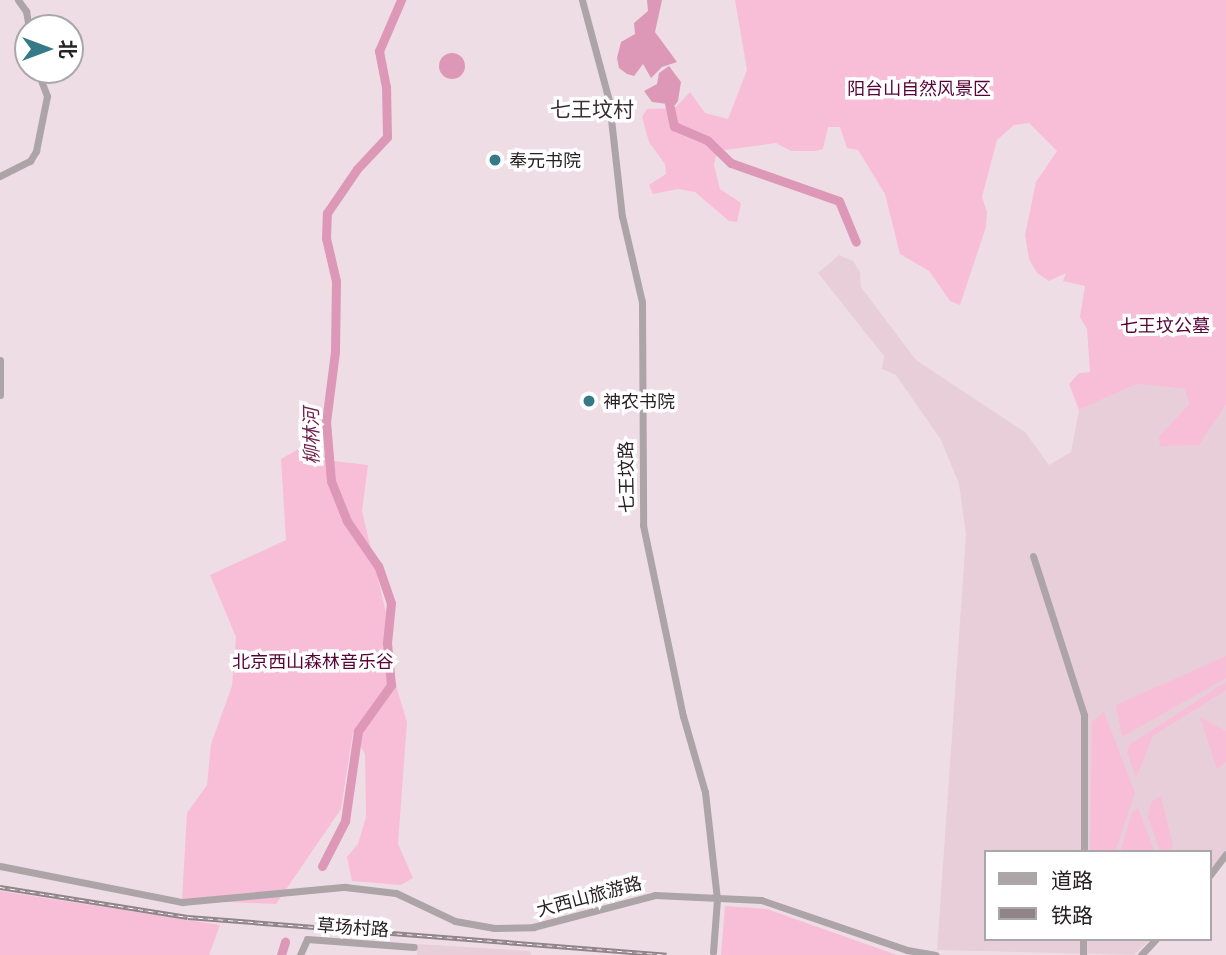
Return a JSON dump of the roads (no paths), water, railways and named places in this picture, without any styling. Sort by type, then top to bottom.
[{"type":"street","name":"七王坟路","points":[[582,0],[609,100],[622,216],[642,302],[643,525],[683,716],[705,792],[717,899],[713,952]]},
{"type":"street","points":[[0,176],[22,167],[36,152],[47,96],[42,84]]},
{"type":"street","points":[[0,360],[0,395]]},
{"type":"street","points":[[1033,556],[1084,715],[1084,850]]},
{"type":"street","points":[[1212,872],[1226,854]]},
{"type":"street","name":"大西山旅游路","points":[[0,866],[182,902],[345,887],[396,893],[455,921],[495,928],[533,927],[645,896],[777,904],[907,950],[936,955]]},
{"type":"street","name":"草场村路","points":[[300,955],[307,939],[414,947]]},
{"type":"street","points":[[1141,955],[1154,941]]},
{"type":"waterway","name":"柳林河","points":[[322,866],[345,821],[358,731],[391,685],[387,643],[391,603],[378,566],[347,521],[331,481],[326,422],[335,352],[336,281],[326,238],[327,213],[357,169],[387,137],[386,87],[379,51],[401,0]]},
{"type":"waterway","points":[[669,103],[674,126],[707,140],[731,163],[839,201],[856,242]]},
{"type":"waterway","name":"柳林河","points":[[281,955],[285,942]]},
{"type":"railway","points":[[0,887],[188,917],[666,955]]},
{"type":"place","name":"奉元书院","points":[[495,160]]},
{"type":"place","name":"神农书院","points":[[589,401]]},
{"type":"district","name":"七王坟村","points":[[592,109]]},
{"type":"park label","name":"阳台山自然风景区","points":[[919,88]]},
{"type":"park label","name":"七王坟公墓","points":[[1165,325]]},
{"type":"park label","name":"北京西山森林音乐谷","points":[[313,661]]}]
